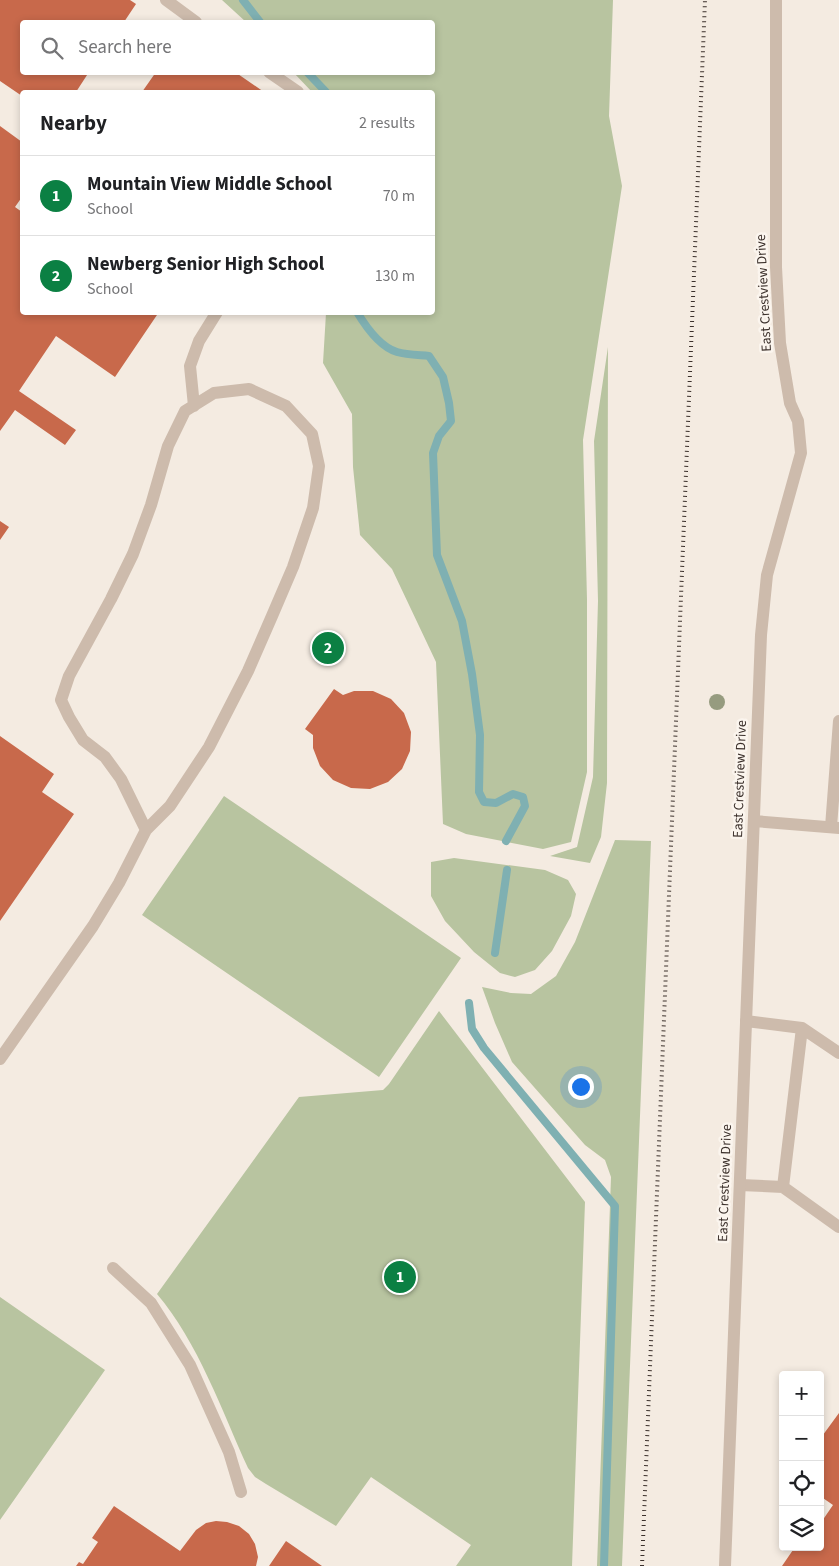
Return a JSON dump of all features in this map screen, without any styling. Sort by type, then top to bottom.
[{"type":"street","points":[[166,0],[193,20]]},
{"type":"street","name":"East Crestview Drive","points":[[725,1566],[761,635],[768,575],[801,453],[798,421],[790,403],[780,343],[776,267],[776,0]]},
{"type":"street","points":[[273,75],[295,90]]},
{"type":"street","points":[[194,406],[190,366],[199,341],[215,315]]},
{"type":"street","points":[[0,1059],[93,926],[146,830],[170,806],[209,747],[248,671],[296,559],[313,508],[319,466],[312,434],[286,406],[249,389],[214,393],[185,411],[168,446],[151,505],[133,554],[111,600],[69,676],[61,700],[83,740],[105,757],[121,779],[146,830]]},
{"type":"street","points":[[754,821],[835,828],[839,721]]},
{"type":"street","points":[[746,1021],[802,1028],[839,1053]]},
{"type":"street","points":[[783,1187],[802,1028]]},
{"type":"street","points":[[740,1185],[783,1187],[839,1227]]},
{"type":"street","points":[[113,1268],[151,1303],[190,1366],[229,1452],[241,1492]]},
{"type":"green space","points":[[222,0],[613,0],[609,116],[622,186],[583,440],[587,599],[587,772],[571,842],[543,849],[466,834],[443,824],[436,662],[392,569],[360,535],[353,467],[352,414],[323,363],[326,315],[435,315],[435,90],[310,90],[296,75],[435,75],[435,20],[244,20]]},
{"type":"green space","points":[[608,347],[607,783],[601,837],[590,863],[550,856],[577,847],[593,777],[598,601],[594,441]]},
{"type":"green space","points":[[224,796],[461,958],[379,1077],[142,915]]},
{"type":"green space","points":[[615,840],[651,841],[622,1566],[597,1566],[611,1177],[605,1160],[585,1145],[512,1062],[482,987],[511,993],[531,994],[556,976],[575,942]]},
{"type":"green space","points":[[454,858],[545,870],[568,880],[576,894],[571,916],[552,951],[535,970],[515,977],[500,973],[474,952],[445,921],[431,896],[431,862]]},
{"type":"green space","points":[[439,1011],[585,1202],[572,1566],[456,1566],[471,1545],[371,1477],[336,1526],[255,1477],[248,1468],[197,1355],[172,1313],[157,1294],[299,1097],[383,1090]]},
{"type":"green space","points":[[0,1297],[105,1370],[0,1520]]},
{"type":"building","points":[[0,0],[130,0],[136,4],[125,20],[20,20],[20,75],[87,75],[77,90],[20,90],[20,95],[0,81]]},
{"type":"building","points":[[154,75],[239,75],[261,90],[143,90]]},
{"type":"building","points":[[0,126],[20,141],[20,200],[15,207],[20,211],[20,315],[157,315],[115,377],[56,336],[19,391],[76,430],[65,445],[15,410],[0,431]]},
{"type":"building","points":[[0,521],[9,527],[0,540]]},
{"type":"building","points":[[334,689],[343,695],[354,691],[373,691],[391,699],[404,713],[411,732],[410,751],[402,769],[388,782],[370,789],[351,788],[333,780],[320,766],[313,748],[313,735],[305,729]]},
{"type":"building","points":[[0,736],[54,774],[42,792],[74,814],[0,921]]},
{"type":"building","points":[[839,1413],[839,1566],[782,1566],[792,1551],[824,1551],[824,1518],[833,1505],[824,1499],[824,1434]]},
{"type":"building","points":[[114,1506],[180,1551],[196,1530],[206,1523],[216,1521],[227,1522],[239,1526],[249,1534],[255,1544],[258,1557],[256,1566],[76,1566],[79,1562],[83,1564],[98,1542],[92,1538]]},
{"type":"building","points":[[286,1541],[322,1566],[269,1566]]},
{"type":"waterway","points":[[243,0],[258,20]]},
{"type":"waterway","points":[[310,75],[324,90]]},
{"type":"waterway","points":[[359,315],[369,330],[385,346],[401,353],[429,356],[443,377],[451,421],[439,436],[433,453],[437,555],[462,621],[472,674],[480,735],[479,792],[484,802],[496,803],[513,794],[523,797],[525,806],[506,841]]},
{"type":"waterway","points":[[495,953],[507,870]]},
{"type":"waterway","points":[[469,1003],[472,1029],[484,1048],[615,1206],[604,1566]]},
{"type":"railway","points":[[642,1566],[705,0]]},
{"type":"place","name":"Newberg Senior High School","points":[[328,648]]},
{"type":"place","name":"Mountain View Middle School","points":[[400,1277]]}]
